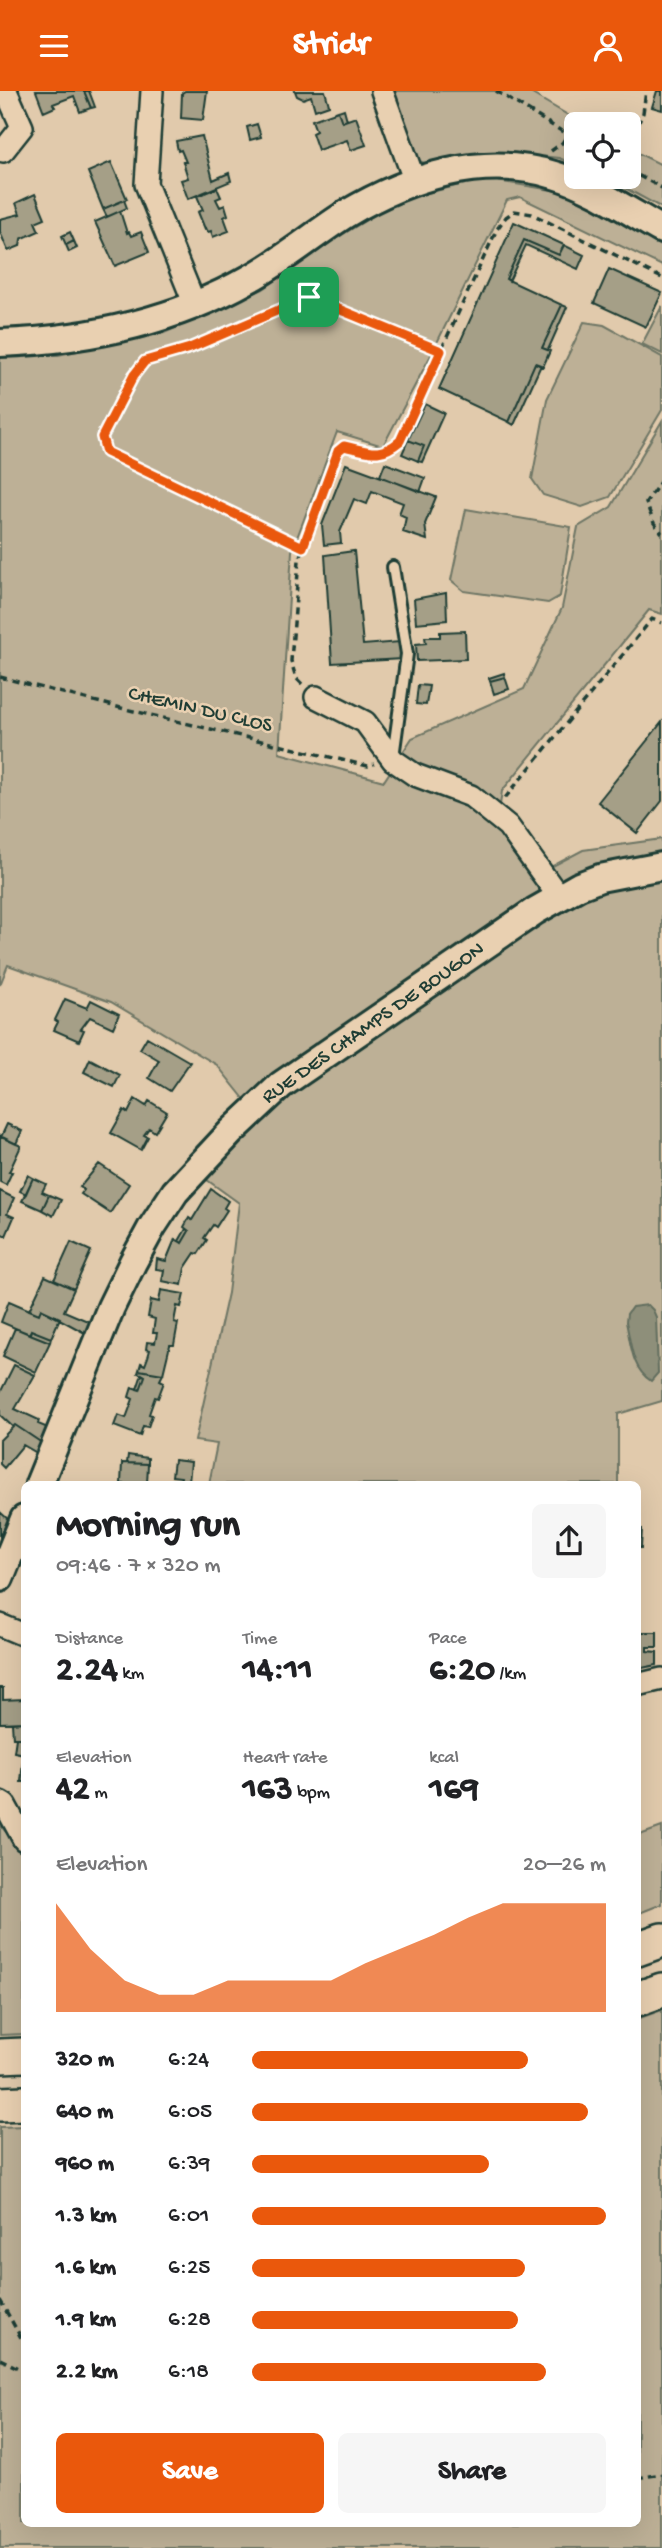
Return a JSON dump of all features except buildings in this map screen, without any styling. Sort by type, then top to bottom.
[{"type":"highway","points":[[641,1948],[662,1940]]},
{"type":"highway","points":[[641,1998],[662,1990]]},
{"type":"highway","points":[[0,2056],[21,2055]]},
{"type":"highway","points":[[0,2104],[21,2103]]},
{"type":"street","points":[[3,151],[22,127],[6,91]]},
{"type":"street","points":[[152,91],[146,184],[195,305]]},
{"type":"street","points":[[382,91],[415,182]]},
{"type":"street","points":[[0,343],[104,332],[195,305],[260,273],[365,203],[415,182],[454,170],[500,166],[542,172],[586,188],[662,230]]},
{"type":"street","points":[[316,697],[365,722],[393,760],[415,775],[471,796],[493,813],[508,826],[558,897]]},
{"type":"street","name":"RUE DES CHAMPS DE BOUGON","points":[[40,1481],[111,1307],[152,1227],[175,1192],[231,1132],[281,1085],[558,897],[600,878],[662,866]]},
{"type":"street","points":[[0,1577],[21,1526]]},
{"type":"street","points":[[0,1625],[21,1634]]},
{"type":"street","points":[[641,1684],[662,1679]]},
{"type":"street","points":[[0,1802],[5,1805],[21,1834]]},
{"type":"lane","points":[[393,760],[407,654],[394,567]]},
{"type":"path","points":[[496,91],[564,133]]},
{"type":"path","points":[[641,118],[646,91]]},
{"type":"path","points":[[641,177],[662,188]]},
{"type":"path","points":[[316,697],[296,678],[291,661],[299,560],[338,451],[344,446],[379,453],[388,451],[400,441],[497,229],[506,217],[514,211],[542,219],[662,278]]},
{"type":"path","points":[[303,547],[106,452],[102,437],[134,375],[145,361],[190,348],[309,297],[441,351]]},
{"type":"path","points":[[662,479],[646,503],[654,523],[662,533]]},
{"type":"path","points":[[493,813],[652,619],[662,623]]},
{"type":"path","name":"CHEMIN DU CLOS","points":[[0,677],[134,712],[368,766],[393,760]]},
{"type":"path","points":[[0,2300],[21,2338]]},
{"type":"path","points":[[0,2359],[21,2370]]},
{"type":"path","points":[[641,2477],[662,2474]]},
{"type":"shaded area","points":[[393,91],[527,91],[564,113],[564,160],[502,152],[449,157],[424,163],[415,159]]},
{"type":"shaded area","points":[[641,154],[662,165],[662,208],[627,189],[641,189]]},
{"type":"shaded area","points":[[484,179],[570,193],[662,247],[662,266],[520,197],[507,200],[383,446],[337,432],[292,551],[279,753],[384,781],[412,738],[524,689],[562,608],[578,527],[611,507],[662,421],[662,614],[649,610],[502,791],[497,826],[530,878],[583,850],[662,839],[662,1401],[618,1414],[618,1481],[210,1481],[217,1444],[195,1441],[228,1293],[239,1203],[203,1177],[257,1115],[217,1065],[111,1002],[8,965],[0,985],[0,355],[58,355],[164,333],[263,289],[337,238],[399,200]]},
{"type":"shaded area","points":[[662,306],[662,354],[642,344]]},
{"type":"shaded area","points":[[584,322],[604,325],[662,357],[662,410],[610,497],[582,507],[543,495],[532,479],[547,399]]},
{"type":"shaded area","points":[[466,509],[571,527],[560,596],[548,603],[464,591],[451,580]]},
{"type":"shaded area","points":[[648,1305],[656,1317],[658,1373],[651,1381],[644,1376],[636,1362],[626,1322],[632,1307]]},
{"type":"shaded area","points":[[0,1825],[21,1849],[21,2034],[0,2035]]},
{"type":"shaded area","points":[[662,1827],[662,1904],[641,1912],[641,1835]]},
{"type":"shaded area","points":[[662,2010],[662,2548],[0,2548],[0,2127],[21,2126],[21,2527],[641,2527],[641,2018]]},
{"type":"route","points":[[309,297],[441,351],[400,441],[388,451],[379,453],[344,446],[338,451],[303,547],[106,452],[102,437],[134,375],[145,361],[190,348],[309,297]]}]
